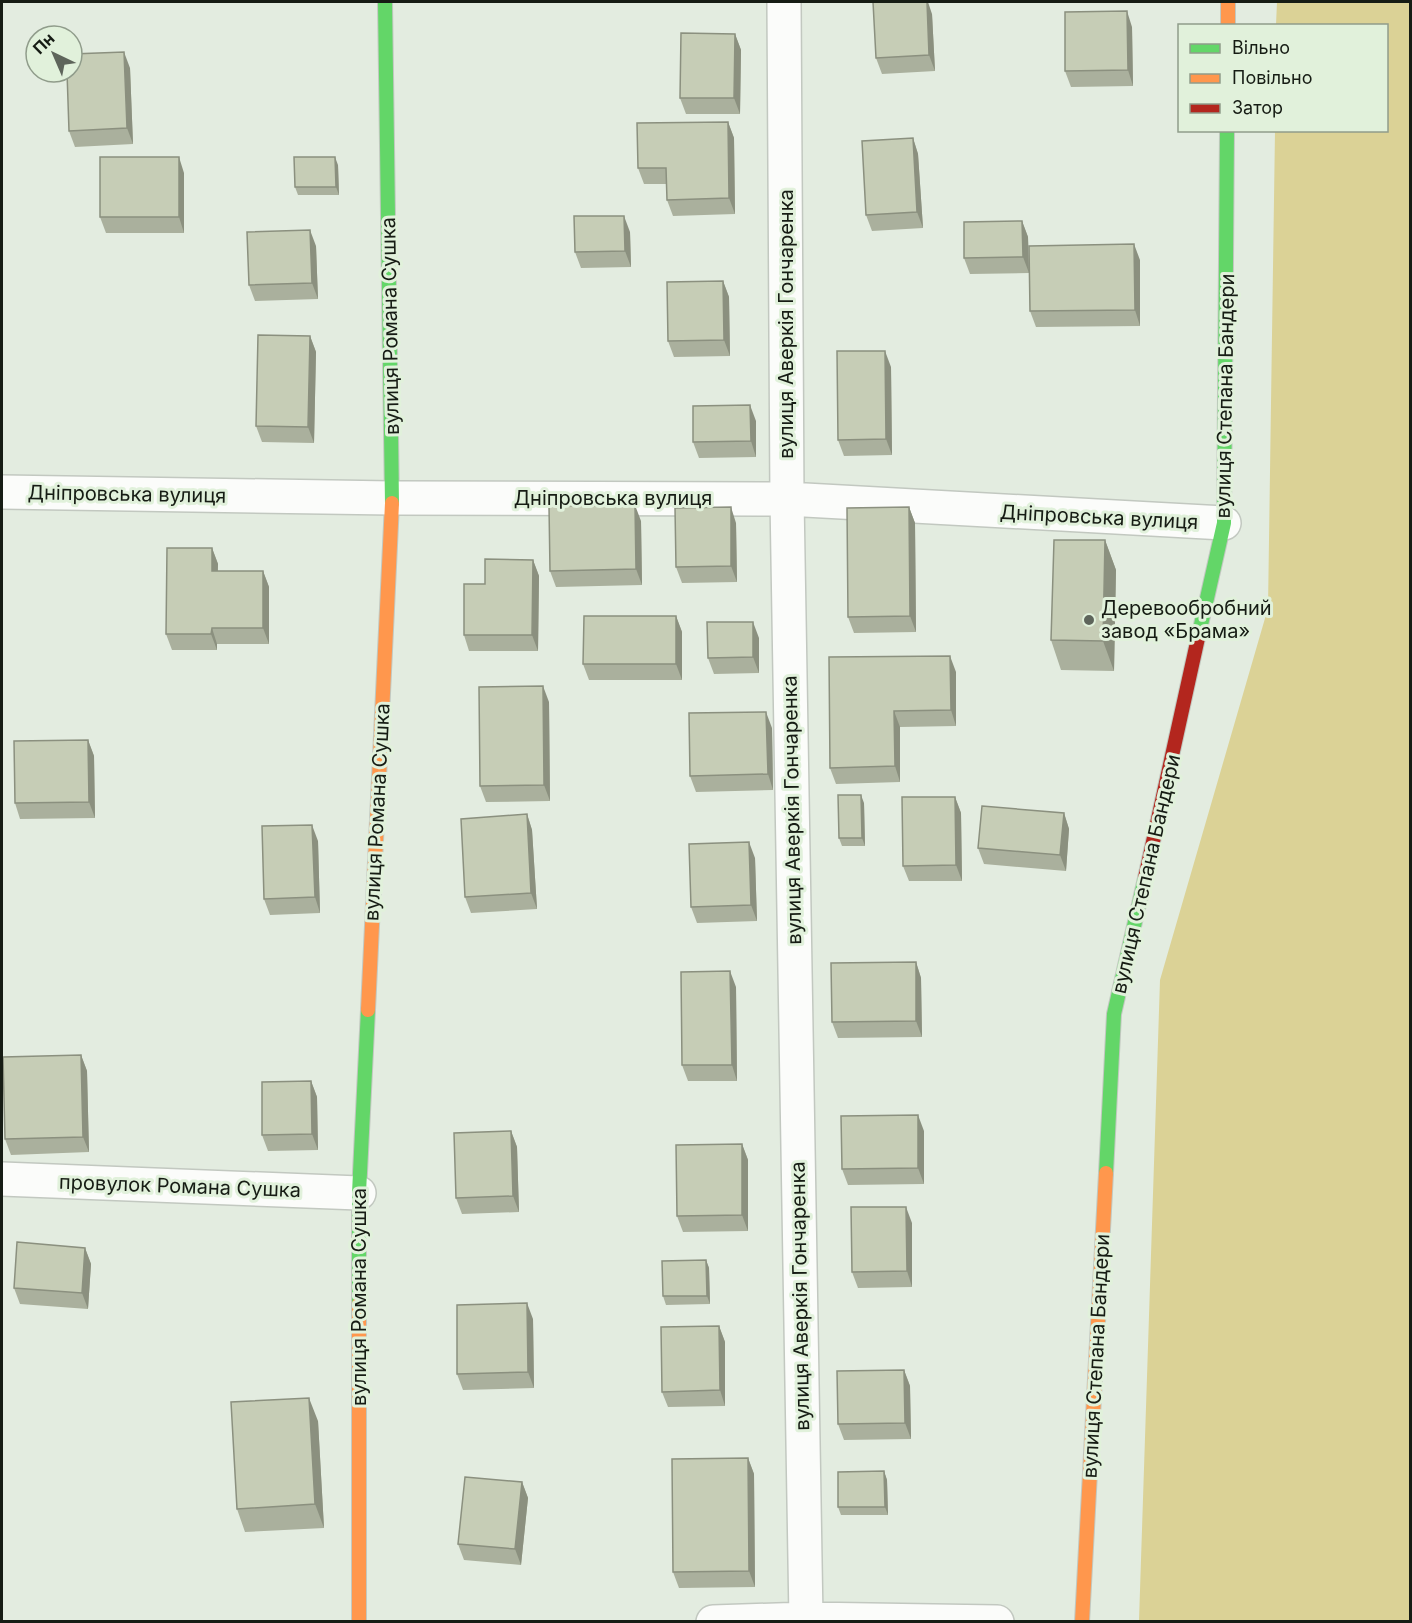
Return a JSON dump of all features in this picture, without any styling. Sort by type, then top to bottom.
[{"type":"street","name":"вулиця Романа Сушка","points":[[359,1622],[359,1193],[392,498],[385,2]]},
{"type":"street","name":"вулиця Аверкія Гончаренка","points":[[784,2],[787,499],[806,1619]]},
{"type":"street","points":[[1228,2],[1228,24]]},
{"type":"street","name":"вулиця Степана Бандери","points":[[1082,1622],[1114,1014],[1224,524],[1227,132]]},
{"type":"street","name":"Дніпровська вулиця","points":[[2,492],[392,498],[787,499],[1224,524]]},
{"type":"street","name":"провулок Романа Сушка","points":[[2,1179],[359,1193]]},
{"type":"street","points":[[713,1622],[806,1619],[997,1622]]},
{"type":"shaded area","points":[[1277,2],[1410,2],[1410,1621],[1139,1621],[1160,980],[1268,608],[1275,132],[1388,132],[1388,24],[1276,24]]},
{"type":"building","points":[[873,2],[927,2],[929,55],[876,58]]},
{"type":"building","points":[[1127,11],[1128,70],[1065,71],[1065,12]]},
{"type":"building","points":[[681,33],[735,34],[734,98],[680,98]]},
{"type":"building","points":[[124,52],[127,128],[69,131],[67,84],[84,84],[84,54]]},
{"type":"building","points":[[728,122],[729,198],[667,200],[666,168],[638,168],[637,123]]},
{"type":"building","points":[[913,138],[917,212],[866,215],[862,141]]},
{"type":"building","points":[[100,157],[179,157],[179,217],[100,217]]},
{"type":"building","points":[[294,157],[335,157],[336,187],[295,187]]},
{"type":"building","points":[[574,216],[624,216],[625,251],[575,252]]},
{"type":"building","points":[[1022,221],[1023,257],[964,258],[964,222]]},
{"type":"building","points":[[310,230],[312,283],[249,285],[247,232]]},
{"type":"building","points":[[1134,244],[1135,310],[1030,311],[1029,246]]},
{"type":"building","points":[[723,281],[724,340],[668,341],[667,282]]},
{"type":"building","points":[[258,335],[310,336],[308,427],[256,426]]},
{"type":"building","points":[[837,351],[885,351],[886,439],[838,440]]},
{"type":"building","points":[[750,405],[751,441],[693,442],[693,406]]},
{"type":"building","points":[[635,505],[636,569],[550,571],[549,506]]},
{"type":"building","points":[[731,507],[731,566],[676,567],[675,508]]},
{"type":"building","points":[[909,507],[910,616],[848,617],[847,508]]},
{"type":"building","points":[[1054,540],[1105,540],[1103,641],[1051,640]]},
{"type":"building","points":[[167,548],[212,548],[212,571],[263,571],[263,628],[212,628],[211,634],[166,634]]},
{"type":"building","points":[[485,559],[533,560],[532,635],[464,635],[464,584],[485,584]]},
{"type":"building","points":[[584,616],[676,616],[676,664],[583,664]]},
{"type":"building","points":[[707,622],[753,622],[753,657],[708,658]]},
{"type":"building","points":[[950,656],[951,710],[894,711],[895,766],[830,768],[829,657]]},
{"type":"building","points":[[543,686],[544,785],[480,786],[479,687]]},
{"type":"building","points":[[766,712],[768,774],[690,776],[689,713]]},
{"type":"building","points":[[88,740],[89,802],[15,803],[14,741]]},
{"type":"building","points":[[838,795],[861,795],[862,838],[839,838]]},
{"type":"building","points":[[902,797],[955,797],[956,865],[903,866]]},
{"type":"building","points":[[982,806],[1064,813],[1060,855],[978,848]]},
{"type":"building","points":[[527,814],[531,893],[465,897],[461,819]]},
{"type":"building","points":[[312,825],[315,897],[264,899],[262,826]]},
{"type":"building","points":[[749,842],[751,905],[691,907],[689,844]]},
{"type":"building","points":[[916,962],[916,1021],[832,1022],[831,963]]},
{"type":"building","points":[[730,971],[732,1065],[682,1065],[681,972]]},
{"type":"building","points":[[81,1055],[83,1137],[5,1139],[3,1057]]},
{"type":"building","points":[[311,1081],[312,1134],[262,1135],[262,1082]]},
{"type":"building","points":[[918,1115],[918,1168],[842,1169],[841,1116]]},
{"type":"building","points":[[511,1131],[513,1196],[456,1198],[454,1133]]},
{"type":"building","points":[[742,1144],[742,1215],[677,1216],[676,1145]]},
{"type":"building","points":[[851,1207],[906,1207],[907,1271],[852,1272]]},
{"type":"building","points":[[17,1242],[85,1248],[82,1293],[14,1288]]},
{"type":"building","points":[[706,1260],[707,1296],[663,1296],[662,1261]]},
{"type":"building","points":[[527,1303],[528,1372],[457,1374],[457,1305]]},
{"type":"building","points":[[719,1326],[720,1390],[662,1392],[661,1327]]},
{"type":"building","points":[[904,1370],[905,1423],[838,1424],[837,1371]]},
{"type":"building","points":[[309,1398],[315,1504],[237,1509],[231,1402]]},
{"type":"building","points":[[748,1458],[749,1571],[673,1572],[672,1459]]},
{"type":"building","points":[[884,1471],[885,1507],[838,1507],[838,1472]]},
{"type":"building","points":[[465,1477],[522,1482],[515,1549],[458,1544]]},
{"type":"traffic: fast","points":[[385,2],[392,503]]},
{"type":"traffic: fast","points":[[1198,638],[1224,523],[1227,132]]},
{"type":"traffic: fast","points":[[1106,1173],[1114,1014],[1145,878]]},
{"type":"traffic: fast","points":[[359,1304],[359,1193],[368,1010]]},
{"type":"traffic: slow","points":[[1228,2],[1228,24]]},
{"type":"traffic: slow","points":[[368,1010],[392,503]]},
{"type":"traffic: slow","points":[[1082,1622],[1106,1173]]},
{"type":"traffic: slow","points":[[359,1304],[359,1622]]},
{"type":"traffic: jam","points":[[1145,878],[1198,638]]},
{"type":"place","name":"Деревообробний завод «Брама»","points":[[1089,620]]}]
